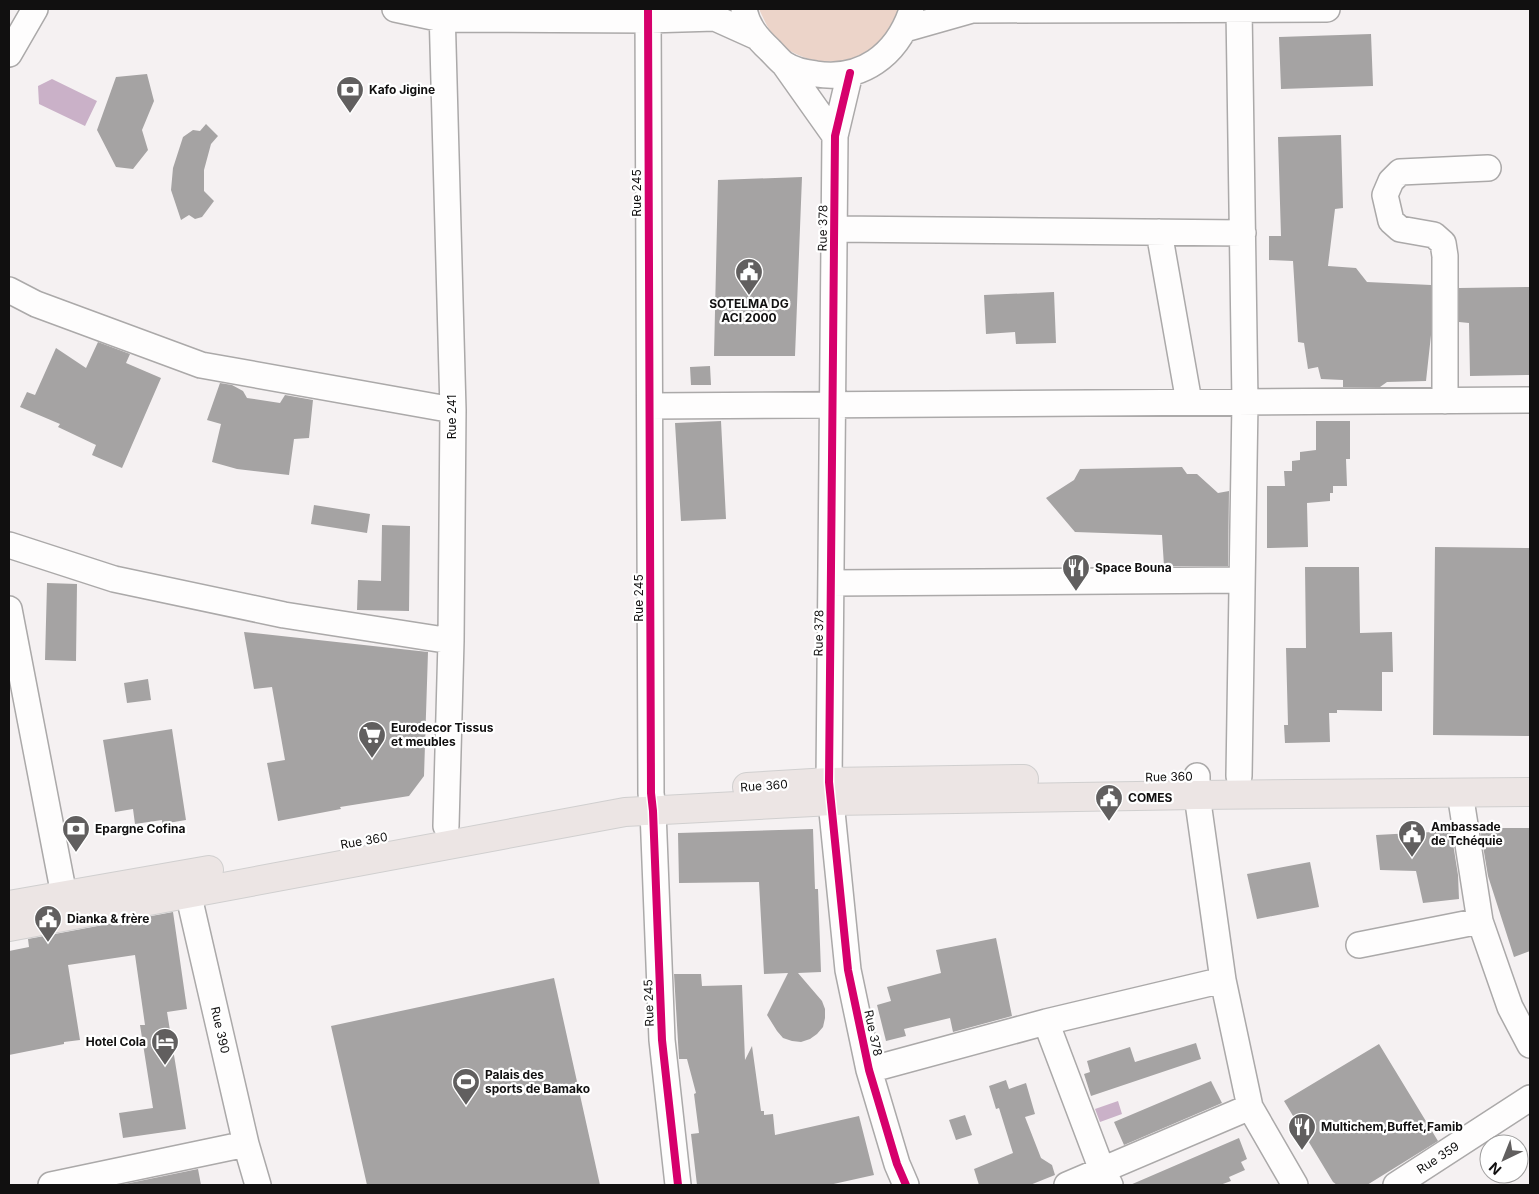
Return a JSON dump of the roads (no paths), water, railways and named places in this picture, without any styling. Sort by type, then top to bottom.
[{"type":"main road","name":"Rue 360","points":[[9,905],[64,895],[187,884],[446,826],[620,794],[652,802],[831,792],[1197,786],[1239,776],[1530,774]]},
{"type":"main road","points":[[1197,786],[1460,793],[1530,792]]},
{"type":"main road","points":[[9,927],[187,884],[626,812],[652,802]]},
{"type":"street","points":[[9,54],[35,9]]},
{"type":"street","points":[[394,9],[442,14],[648,14],[715,18],[755,36]]},
{"type":"street","points":[[744,9],[745,16],[755,36],[784,64],[835,136]]},
{"type":"street","points":[[1239,9],[1245,402],[1239,776]]},
{"type":"street","points":[[784,64],[805,73],[827,76],[850,73],[872,64],[891,49],[909,19],[972,10],[1327,9]]},
{"type":"street","name":"Rue 241","points":[[442,14],[453,410],[451,641],[446,826]]},
{"type":"street","name":"Rue 245","points":[[648,14],[652,802],[662,1040],[678,1185]]},
{"type":"street","name":"Rue 378","points":[[850,73],[835,136],[831,792],[848,970],[869,1070],[897,1164],[906,1185]]},
{"type":"street","points":[[1446,401],[1445,256],[1443,243],[1434,235],[1400,229],[1391,221],[1385,195],[1391,180],[1400,172],[1488,168]]},
{"type":"street","points":[[834,229],[1243,233]]},
{"type":"street","points":[[1159,232],[1189,402]]},
{"type":"street","points":[[9,290],[36,304],[202,365],[453,410]]},
{"type":"street","points":[[650,406],[1530,400]]},
{"type":"street","points":[[9,545],[114,579],[284,615],[451,641]]},
{"type":"street","points":[[831,583],[1242,580]]},
{"type":"street","points":[[9,609],[64,895]]},
{"type":"street","points":[[1197,786],[1222,980],[1250,1107],[1295,1185]]},
{"type":"street","points":[[1460,793],[1480,921],[1510,1007],[1530,1045]]},
{"type":"street","name":"Rue 390","points":[[187,884],[246,1144],[258,1185]]},
{"type":"street","points":[[1359,945],[1480,921]]},
{"type":"street","points":[[869,1070],[1046,1022],[1222,980]]},
{"type":"street","points":[[1046,1022],[1106,1178]]},
{"type":"street","name":"Rue 359","points":[[1396,1185],[1530,1098]]},
{"type":"street","points":[[1067,1185],[1106,1178],[1250,1107]]},
{"type":"street","points":[[55,1185],[246,1144]]},
{"type":"place","name":"Kafo Jigine","points":[[350,114]]},
{"type":"place","name":"SOTELMA DG ACI 2000","points":[[749,296]]},
{"type":"place","name":"Space Bouna","points":[[1076,592]]},
{"type":"place","name":"Eurodecor Tissus et meubles","points":[[372,759]]},
{"type":"place","name":"COMES","points":[[1109,822]]},
{"type":"place","name":"Epargne Cofina","points":[[76,853]]},
{"type":"place","name":"Ambassade de Tchéquie","points":[[1412,858]]},
{"type":"place","name":"Dianka & frère","points":[[48,943]]},
{"type":"place","name":"Hotel Cola","points":[[165,1066]]},
{"type":"place","name":"Palais des sports de Bamako","points":[[466,1106]]},
{"type":"place","name":"Multichem,Buffet,Famib","points":[[1302,1151]]}]
